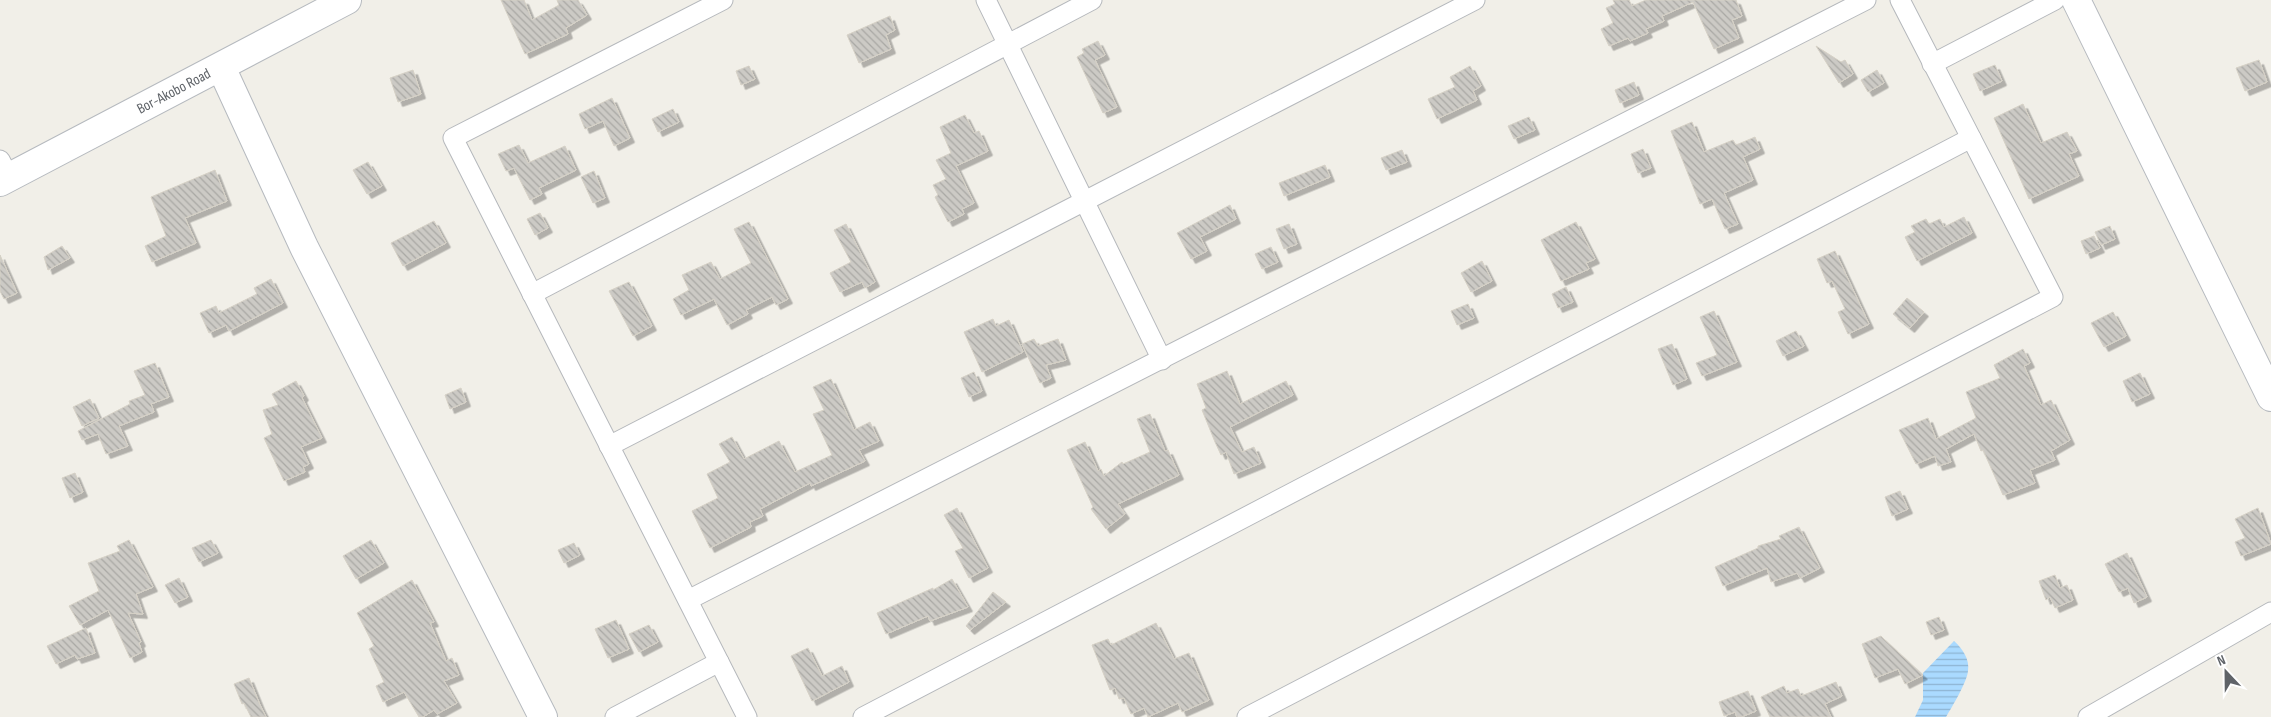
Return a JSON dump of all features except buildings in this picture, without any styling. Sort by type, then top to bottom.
[{"type":"street","name":"Bor-Akobo Road","points":[[3,173],[221,67],[347,0]]},
{"type":"street","points":[[724,0],[452,138],[748,717]]},
{"type":"street","points":[[986,0],[1082,200],[1162,360]]},
{"type":"street","points":[[532,294],[1092,0]]},
{"type":"street","points":[[609,446],[1082,200],[1475,0]]},
{"type":"street","points":[[688,600],[1866,0]]},
{"type":"street","points":[[1247,717],[2054,298],[1900,0]]},
{"type":"street","points":[[1932,64],[2055,0]]},
{"type":"street","points":[[2076,0],[2271,397]]},
{"type":"street","points":[[221,67],[304,247],[543,717]]},
{"type":"street","points":[[863,717],[1971,138]]},
{"type":"street","points":[[2088,717],[2271,612]]},
{"type":"street","points":[[615,717],[720,662]]},
{"type":"water","points":[[1954,641],[1965,654],[1968,662],[1967,676],[1959,694],[1946,717],[1915,717],[1923,700],[1923,673]]}]
